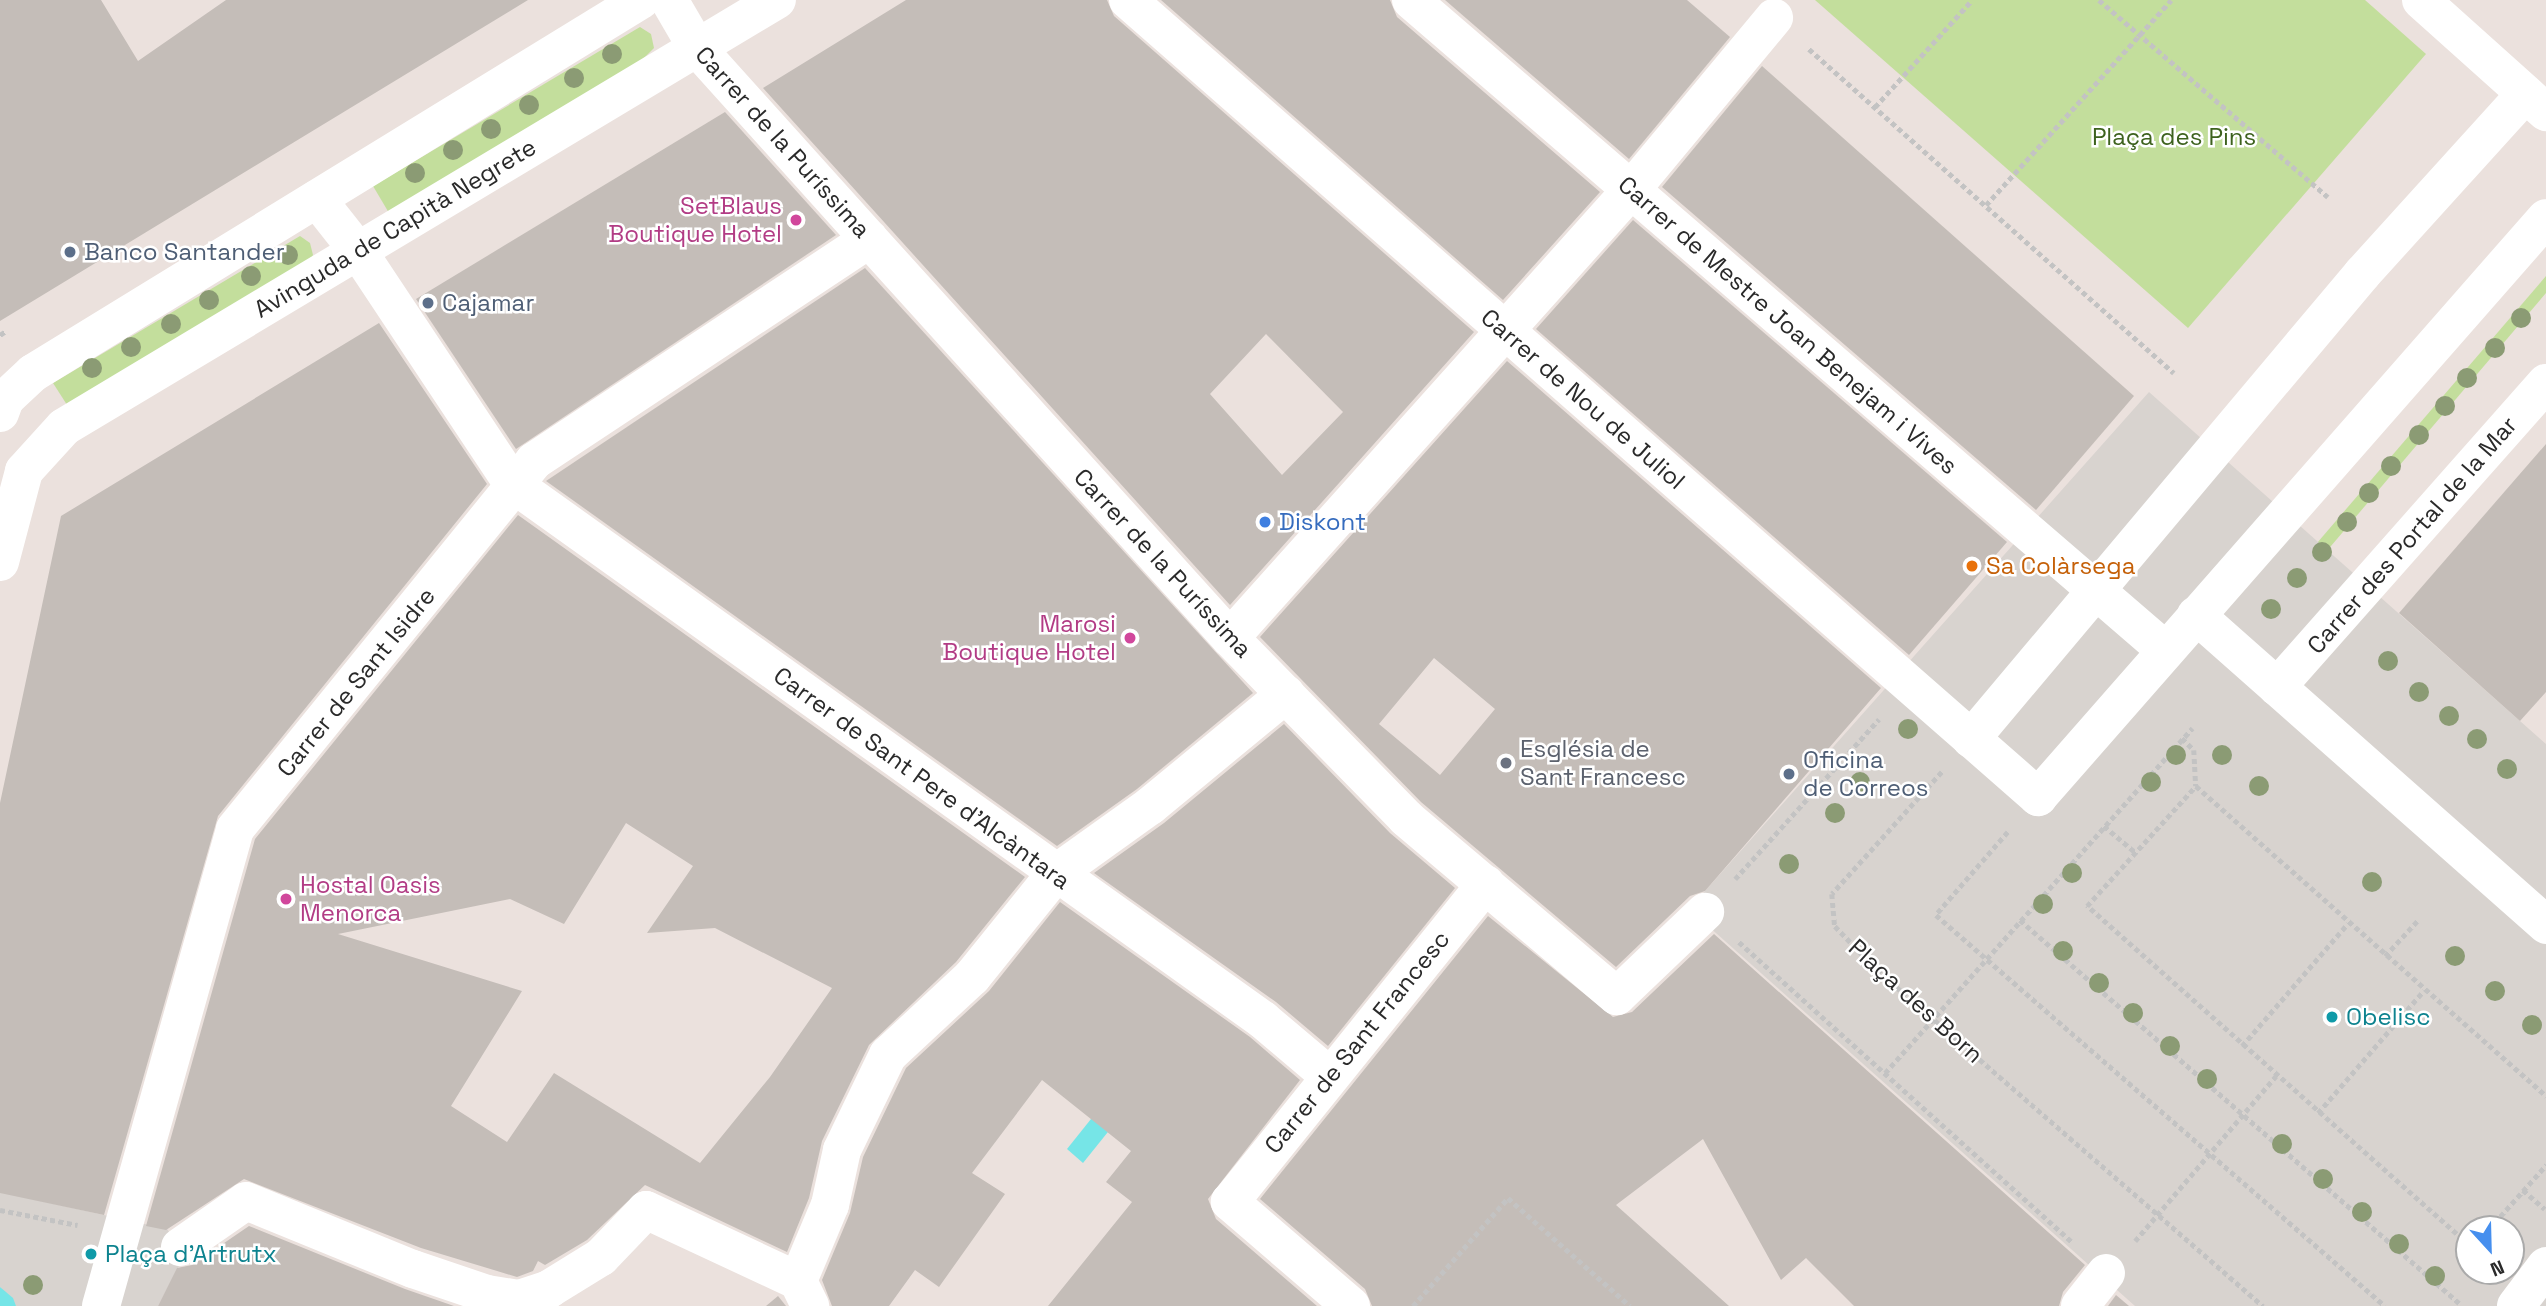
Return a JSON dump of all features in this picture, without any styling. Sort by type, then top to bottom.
[{"type":"street","points":[[0,413],[5,399],[33,373],[641,0]]},
{"type":"street","name":"Carrer de la Puríssima","points":[[669,0],[697,47],[869,239],[1230,638],[1406,818],[1617,996],[1705,912]]},
{"type":"street","name":"Avinguda de Capità Negrete","points":[[4,520],[24,471],[64,427],[777,0]]},
{"type":"street","name":"Carrer de Nou de Juliol","points":[[1128,0],[2038,797]]},
{"type":"street","name":"Carrer de Mestre Joan Benejam i Vives","points":[[1410,0],[2165,650]]},
{"type":"street","points":[[1971,739],[2362,274],[2536,103],[2421,0]]},
{"type":"street","points":[[1230,638],[1632,190],[1774,18]]},
{"type":"street","points":[[317,199],[358,251],[513,484]]},
{"type":"street","points":[[2038,797],[2300,493],[2546,218]]},
{"type":"street","name":"Carrer de Sant Isidre","points":[[101,1306],[235,829],[477,535],[513,484],[534,461],[869,239]]},
{"type":"street","name":"Carrer des Portal de la Mar","points":[[2277,687],[2546,383]]},
{"type":"street","name":"Carrer de Sant Pere d'Alcàntara","points":[[513,484],[1055,874],[1264,1020],[1328,1075]]},
{"type":"street","points":[[0,562],[4,520]]},
{"type":"street","points":[[2196,615],[2546,925]]},
{"type":"street","points":[[180,1247],[246,1201],[413,1269],[487,1294],[520,1299],[549,1289],[601,1257],[646,1210],[804,1294],[830,1205],[842,1150],[888,1055],[972,977],[1055,874],[1170,790],[1286,694]]},
{"type":"street","name":"Carrer de Sant Francesc","points":[[1351,1306],[1230,1202],[1328,1075],[1486,884]]},
{"type":"street","points":[[2515,1306],[2546,1266]]},
{"type":"street","points":[[2080,1306],[2106,1273]]},
{"type":"path","points":[[1875,107],[1972,0]]},
{"type":"path","points":[[2099,0],[2328,197]]},
{"type":"path","points":[[1986,205],[2171,0]]},
{"type":"path","points":[[1774,18],[2174,373]]},
{"type":"path","points":[[0,335],[6,331]]},
{"type":"path","points":[[1910,685],[1705,912],[2106,1273]]},
{"type":"path","points":[[1885,1073],[2192,728]]},
{"type":"path","points":[[2182,738],[2194,750],[2196,786],[2546,1096]]},
{"type":"path","name":"Plaça des Born","points":[[1971,739],[1832,894],[1835,926],[1933,1019],[2263,1306]]},
{"type":"path","points":[[2196,786],[2087,906],[2455,1233]]},
{"type":"path","points":[[2038,797],[1936,915],[2385,1306]]},
{"type":"path","points":[[2105,827],[2136,852]]},
{"type":"path","points":[[2385,956],[2419,919]]},
{"type":"path","points":[[2020,920],[2459,1303]]},
{"type":"path","points":[[2242,1046],[2348,923]]},
{"type":"path","points":[[2318,1113],[2424,990]]},
{"type":"path","points":[[2159,1215],[2276,1076]]},
{"type":"path","points":[[2501,1215],[2546,1165]]},
{"type":"path","points":[[2523,1190],[2545,1209]]},
{"type":"path","points":[[1413,1306],[1508,1198],[1630,1306]]},
{"type":"path","points":[[0,1209],[86,1227]]},
{"type":"green space","name":"Plaça des Pins","points":[[1815,0],[2365,0],[2426,54],[2188,328]]},
{"type":"green space","points":[[640,27],[651,34],[654,48],[643,59],[389,213],[373,186]]},
{"type":"green space","points":[[300,236],[310,243],[313,255],[307,266],[69,408],[53,383]]},
{"type":"green space","points":[[2546,276],[2546,293],[2263,626],[2257,613]]},
{"type":"shaded area","points":[[2149,392],[2546,744],[2546,1306],[2135,1306],[1689,909]]},
{"type":"shaded area","name":"Plaça d'Artrutx","points":[[0,1192],[167,1229],[180,1247],[182,1260],[158,1306],[16,1306],[0,1287]]},
{"type":"water","points":[[1111,1094],[1128,1107],[1083,1163],[1067,1149]]},
{"type":"water","points":[[0,1287],[13,1298],[16,1306],[0,1306]]},
{"type":"building","points":[[0,0],[101,0],[138,61],[226,0],[528,0],[0,321]]},
{"type":"building","points":[[906,0],[1107,0],[1114,16],[1474,332],[1230,605],[763,88]],"holes":[[[1266,334],[1343,412],[1282,475],[1210,394]]]},
{"type":"building","points":[[1161,0],[1390,0],[1397,17],[1600,192],[1503,300]]},
{"type":"building","points":[[1445,0],[1687,0],[1730,37],[1629,159]]},
{"type":"building","points":[[1762,66],[2134,396],[2036,510],[1662,187]]},
{"type":"building","points":[[725,112],[836,235],[516,449],[416,299]]},
{"type":"building","points":[[1633,220],[2007,542],[1909,655],[1536,329]]},
{"type":"building","points":[[865,268],[1253,693],[1137,789],[1057,846],[546,481]]},
{"type":"building","points":[[379,323],[487,484],[218,816],[104,1215],[0,1193],[0,803],[61,516]]},
{"type":"building","points":[[1507,361],[1881,688],[1705,891],[1690,896],[1616,967],[1421,802],[1260,637]],"holes":[[[1434,658],[1495,709],[1440,775],[1379,724]]]},
{"type":"building","points":[[2546,444],[2546,692],[2520,721],[2399,613]]},
{"type":"building","points":[[518,515],[1025,877],[956,962],[869,1045],[822,1141],[809,1198],[787,1252],[645,1185],[587,1240],[545,1265],[538,1261],[533,1271],[517,1277],[421,1248],[244,1179],[166,1230],[146,1226],[255,839]],"holes":[[[626,823],[693,866],[647,933],[715,928],[832,988],[770,1077],[700,1163],[554,1073],[507,1142],[451,1106],[522,991],[338,934],[510,899],[564,924]]]},
{"type":"building","points":[[1284,724],[1390,833],[1455,888],[1328,1046],[1276,1002],[1094,873],[1164,823]]},
{"type":"building","points":[[1060,902],[1250,1037],[1300,1080],[1208,1199],[1216,1219],[1317,1306],[1048,1306],[1132,1202],[1106,1182],[1131,1151],[1042,1080],[972,1173],[1005,1194],[939,1287],[915,1270],[889,1306],[832,1306],[822,1280],[850,1213],[863,1157],[906,1068],[989,991]]},
{"type":"building","points":[[1488,916],[1613,1017],[1632,1012],[1714,934],[2085,1265],[2063,1292],[2059,1306],[1854,1306],[1806,1258],[1781,1280],[1703,1139],[1616,1205],[1729,1306],[1372,1306],[1365,1289],[1260,1199]]},
{"type":"building","points":[[249,1226],[454,1306],[158,1306],[177,1268],[192,1265]]},
{"type":"building","points":[[2116,1295],[2129,1306],[2108,1306]]},
{"type":"building","points":[[778,1296],[786,1306],[766,1306]]},
{"type":"place","name":"SetBlaus Boutique Hotel","points":[[796,220]]},
{"type":"place","name":"Banco Santander","points":[[70,252]]},
{"type":"place","name":"Cajamar","points":[[428,303]]},
{"type":"place","name":"Diskont","points":[[1265,522]]},
{"type":"place","name":"Sa Colàrsega","points":[[1972,566]]},
{"type":"place","name":"Marosi Boutique Hotel","points":[[1130,638]]},
{"type":"place","name":"Església de Sant Francesc","points":[[1506,763]]},
{"type":"place","name":"Oficina de Correos","points":[[1789,774]]},
{"type":"place","name":"Hostal Oasis Menorca","points":[[286,899]]},
{"type":"place","name":"Obelisc","points":[[2332,1017]]},
{"type":"place","name":"Plaça d'Artrutx","points":[[91,1254]]}]
